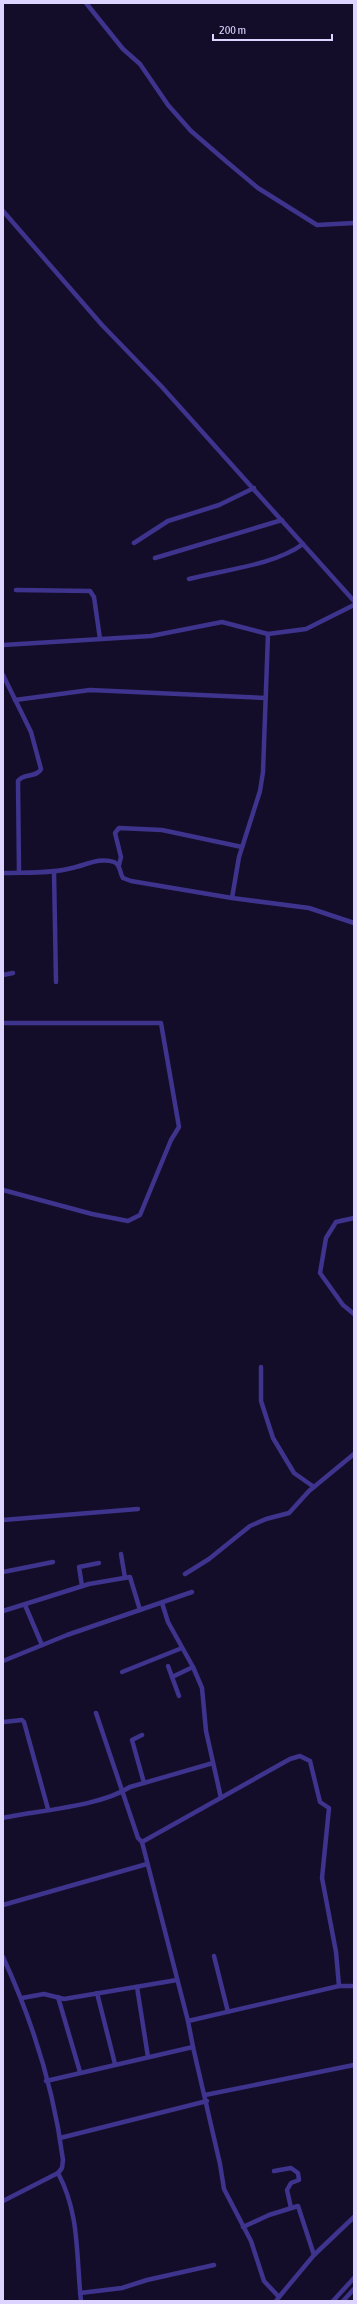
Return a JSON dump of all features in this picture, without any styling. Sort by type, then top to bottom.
[{"type":"street","points":[[86,3],[123,49],[140,64],[168,105],[191,131],[258,188],[316,225],[354,223]]},
{"type":"street","points":[[3,212],[102,325],[254,488],[354,601]]},
{"type":"street","points":[[134,543],[168,521],[219,505],[254,488]]},
{"type":"street","points":[[155,558],[282,520]]},
{"type":"street","points":[[189,579],[257,563],[290,552],[303,544]]},
{"type":"street","points":[[16,590],[90,591],[94,597],[100,639]]},
{"type":"street","points":[[3,645],[151,636],[222,622],[268,634],[306,629],[354,605]]},
{"type":"street","points":[[232,898],[242,847],[260,791],[263,772],[268,634]]},
{"type":"street","points":[[3,675],[31,732],[41,769],[38,774],[22,777],[18,781],[19,872]]},
{"type":"street","points":[[15,700],[90,690],[266,698]]},
{"type":"street","points":[[118,865],[121,857],[115,833],[119,828],[162,830],[242,847]]},
{"type":"street","points":[[3,873],[54,871],[71,869],[94,861],[113,862],[118,865],[123,878],[131,881],[232,898],[309,908],[354,923]]},
{"type":"street","points":[[54,871],[56,982]]},
{"type":"street","points":[[3,974],[13,973]]},
{"type":"street","points":[[3,1023],[161,1023],[179,1127],[168,1147],[140,1215],[128,1220],[92,1214],[3,1190]]},
{"type":"street","points":[[354,1218],[336,1222],[326,1238],[320,1273],[343,1305],[354,1314]]},
{"type":"street","points":[[261,1367],[261,1401],[274,1438],[294,1473],[314,1487]]},
{"type":"street","points":[[185,1574],[209,1559],[250,1526],[266,1519],[289,1513],[314,1487],[354,1454]]},
{"type":"street","points":[[3,1520],[138,1508]]},
{"type":"street","points":[[120,1554],[125,1578]]},
{"type":"street","points":[[3,1572],[53,1562]]},
{"type":"street","points":[[82,1586],[79,1567],[99,1563]]},
{"type":"street","points":[[3,1611],[82,1586],[130,1577],[140,1610]]},
{"type":"street","points":[[3,1660],[192,1592]]},
{"type":"street","points":[[162,1603],[168,1622],[193,1667],[202,1688],[206,1731],[221,1798]]},
{"type":"street","points":[[25,1605],[42,1645]]},
{"type":"street","points":[[122,1672],[182,1648]]},
{"type":"street","points":[[168,1666],[179,1696]]},
{"type":"street","points":[[172,1677],[193,1667]]},
{"type":"street","points":[[96,1713],[138,1838],[142,1842],[188,2021],[224,2189],[251,2241],[264,2281],[277,2299],[314,2255],[354,2217]]},
{"type":"street","points":[[3,1722],[22,1720],[24,1722],[48,1809]]},
{"type":"street","points":[[142,1735],[132,1740],[144,1783]]},
{"type":"street","points":[[142,1842],[290,1759],[300,1756],[310,1761],[320,1802],[330,1808],[322,1878],[336,1952],[339,1986]]},
{"type":"street","points":[[3,1818],[93,1801],[122,1793],[130,1787],[213,1763]]},
{"type":"street","points":[[3,1905],[147,1864]]},
{"type":"street","points":[[214,1956],[228,2012]]},
{"type":"street","points":[[3,1957],[22,1998],[46,2081],[60,2138],[63,2160],[62,2168],[58,2173],[3,2200]]},
{"type":"street","points":[[22,1998],[44,1994],[64,1999],[177,1980]]},
{"type":"street","points":[[188,2021],[339,1986],[354,1986]]},
{"type":"street","points":[[137,1987],[148,2057]]},
{"type":"street","points":[[96,1994],[115,2064]]},
{"type":"street","points":[[58,1998],[80,2072]]},
{"type":"street","points":[[46,2081],[193,2047]]},
{"type":"street","points":[[205,2095],[354,2066]]},
{"type":"street","points":[[60,2138],[206,2101]]},
{"type":"street","points":[[274,2171],[291,2168],[298,2173],[299,2180],[291,2183],[287,2188],[291,2208]]},
{"type":"street","points":[[58,2173],[68,2191],[74,2211],[79,2252],[81,2301]]},
{"type":"street","points":[[243,2227],[298,2206],[314,2255]]},
{"type":"street","points":[[80,2293],[122,2288],[147,2280],[214,2265]]},
{"type":"street","points":[[333,2301],[354,2278]]},
{"type":"street","points":[[343,2301],[354,2289]]}]
